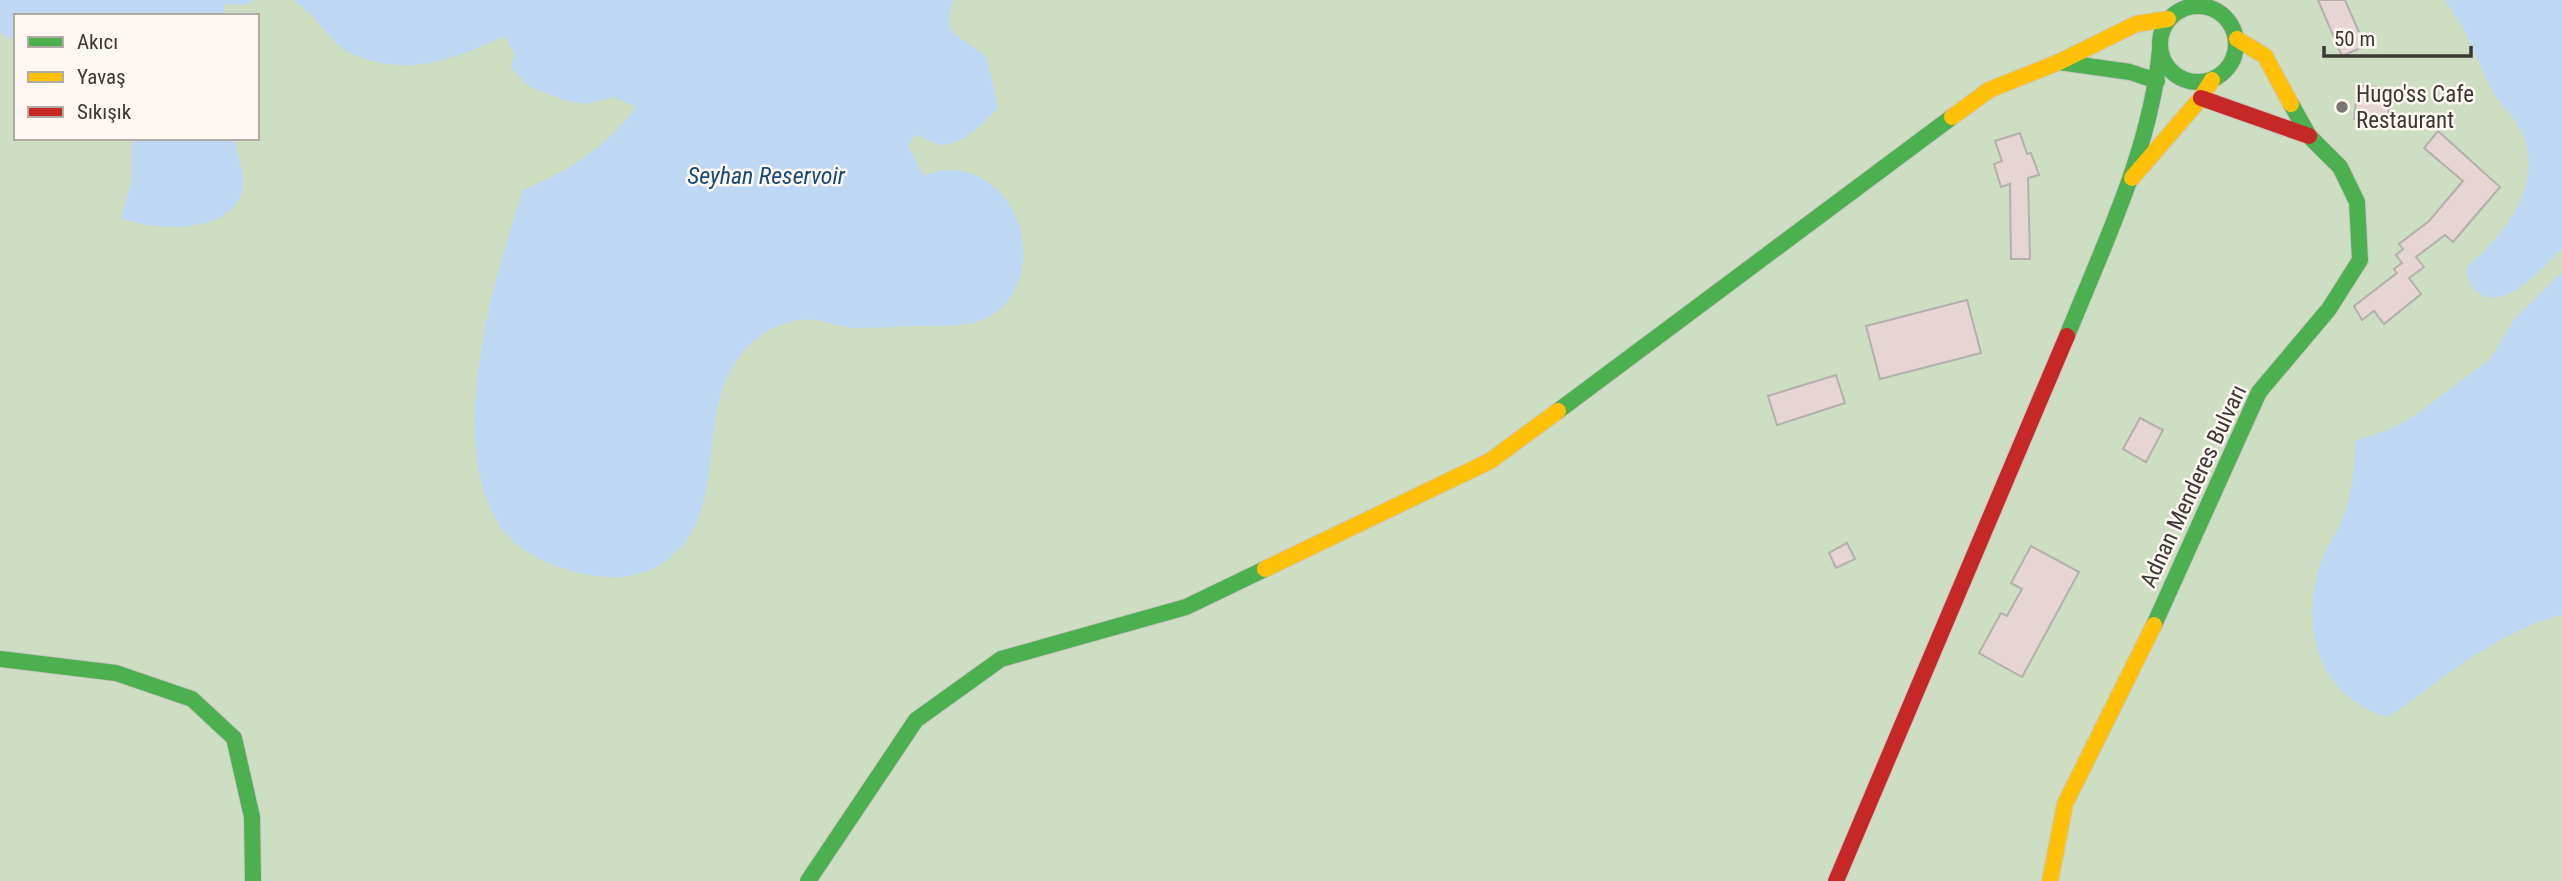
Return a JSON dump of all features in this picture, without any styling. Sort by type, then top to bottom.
[{"type":"main road","points":[[808,881],[916,720],[1001,659],[1186,607],[1490,461],[1989,90],[2059,62],[2136,23],[2190,6],[2204,6],[2228,19],[2236,35],[2265,56],[2309,136]]},
{"type":"main road","points":[[1836,881],[2039,404],[2128,183],[2157,81],[2163,28],[2176,10]]},
{"type":"main road","points":[[2128,183],[2201,99],[2212,80],[2231,64],[2239,10]]},
{"type":"main road","points":[[2160,49],[2173,73],[2185,80],[2212,80]]},
{"type":"main road","points":[[2059,62],[2130,72],[2157,81]]},
{"type":"main road","points":[[2201,99],[2309,136]]},
{"type":"main road","name":"Adnan Menderes Bulvarı","points":[[2050,881],[2065,804],[2181,570],[2259,392],[2329,309],[2360,260],[2357,202],[2340,167],[2309,136]]},
{"type":"main road","points":[[0,659],[116,673],[192,699],[234,738],[252,817],[253,881]]},
{"type":"green space","points":[[0,0],[2562,0],[2562,881],[0,881]]},
{"type":"water","points":[[0,0],[255,0],[243,5],[225,4],[224,14],[14,14],[14,40],[0,33]]},
{"type":"water","name":"Seyhan Reservoir","points":[[293,0],[954,0],[949,12],[951,29],[987,58],[998,108],[980,126],[950,144],[942,145],[915,135],[908,145],[924,176],[939,171],[969,173],[996,188],[1006,199],[1020,228],[1023,244],[1023,260],[1015,289],[997,312],[983,320],[967,324],[854,328],[807,319],[786,323],[766,332],[750,345],[732,368],[721,395],[715,423],[702,509],[691,534],[672,556],[649,570],[624,577],[584,574],[553,565],[536,558],[514,542],[487,501],[477,460],[475,415],[479,366],[499,270],[523,190],[586,157],[625,121],[636,107],[615,97],[587,104],[566,101],[530,87],[511,68],[515,53],[504,36],[471,51],[435,62],[399,65],[363,58],[341,48],[306,10]]},
{"type":"water","points":[[2444,0],[2562,0],[2562,249],[2524,284],[2501,297],[2478,293],[2469,282],[2466,268],[2494,240],[2518,206],[2529,168],[2527,149],[2520,129],[2495,95],[2465,32]]},
{"type":"water","points":[[132,140],[235,140],[243,186],[235,206],[223,216],[207,223],[170,227],[121,218],[132,180]]},
{"type":"water","points":[[2562,272],[2562,615],[2515,632],[2471,658],[2388,717],[2364,708],[2345,694],[2330,677],[2320,657],[2314,635],[2312,611],[2321,562],[2340,524],[2350,494],[2355,441],[2386,431],[2413,417],[2491,358],[2515,318]]},
{"type":"building","points":[[2318,0],[2345,0],[2365,46],[2342,56]]},
{"type":"building","points":[[2358,85],[2391,89],[2387,123],[2354,119]]},
{"type":"building","points":[[2438,131],[2500,187],[2453,242],[2445,235],[2416,257],[2424,267],[2409,278],[2421,294],[2384,324],[2374,311],[2362,320],[2354,306],[2397,273],[2394,269],[2402,263],[2396,255],[2403,249],[2399,244],[2429,221],[2463,181],[2424,148]]},
{"type":"building","points":[[2020,133],[2027,154],[2031,153],[2039,175],[2028,178],[2030,259],[2011,259],[2010,184],[2001,187],[1994,164],[2002,161],[1995,141]]},
{"type":"building","points":[[1967,300],[1981,353],[1880,379],[1866,326]]},
{"type":"building","points":[[1836,375],[1845,403],[1777,425],[1768,396]]},
{"type":"building","points":[[2140,418],[2163,430],[2146,462],[2123,449]]},
{"type":"building","points":[[1847,543],[1855,559],[1836,568],[1829,553]]},
{"type":"building","points":[[2031,546],[2079,572],[2022,677],[1979,653],[2001,613],[2007,616],[2022,589],[2011,583]]},
{"type":"traffic: fast","points":[[2191,6],[2205,6],[2219,12],[2230,23],[2236,44],[2233,59],[2225,71],[2205,82],[2191,82],[2177,76],[2166,65],[2160,51],[2160,37],[2166,23],[2177,12],[2191,6]]},
{"type":"traffic: fast","points":[[2067,336],[2124,196],[2136,159],[2147,123],[2160,49]]},
{"type":"traffic: fast","points":[[2059,62],[2130,72],[2157,81]]},
{"type":"traffic: fast","points":[[2154,625],[2259,392],[2329,309],[2360,260],[2357,202],[2340,167],[2309,136],[2291,104]]},
{"type":"traffic: fast","points":[[1558,411],[1952,117]]},
{"type":"traffic: fast","points":[[808,881],[916,720],[1001,659],[1186,607],[1265,569]]},
{"type":"traffic: fast","points":[[0,659],[116,673],[192,699],[234,738],[252,817],[253,881]]},
{"type":"traffic: slow","points":[[1952,117],[1989,90],[2059,62],[2136,24],[2168,19]]},
{"type":"traffic: slow","points":[[2237,39],[2265,56],[2291,104]]},
{"type":"traffic: slow","points":[[2132,178],[2201,98],[2212,80]]},
{"type":"traffic: slow","points":[[1265,569],[1490,461],[1558,411]]},
{"type":"traffic: slow","points":[[2050,881],[2065,804],[2154,625]]},
{"type":"traffic: jam","points":[[2201,98],[2309,136]]},
{"type":"traffic: jam","points":[[1836,881],[2067,336]]},
{"type":"place","name":"Hugo'ss Cafe Restaurant","points":[[2342,107]]}]
